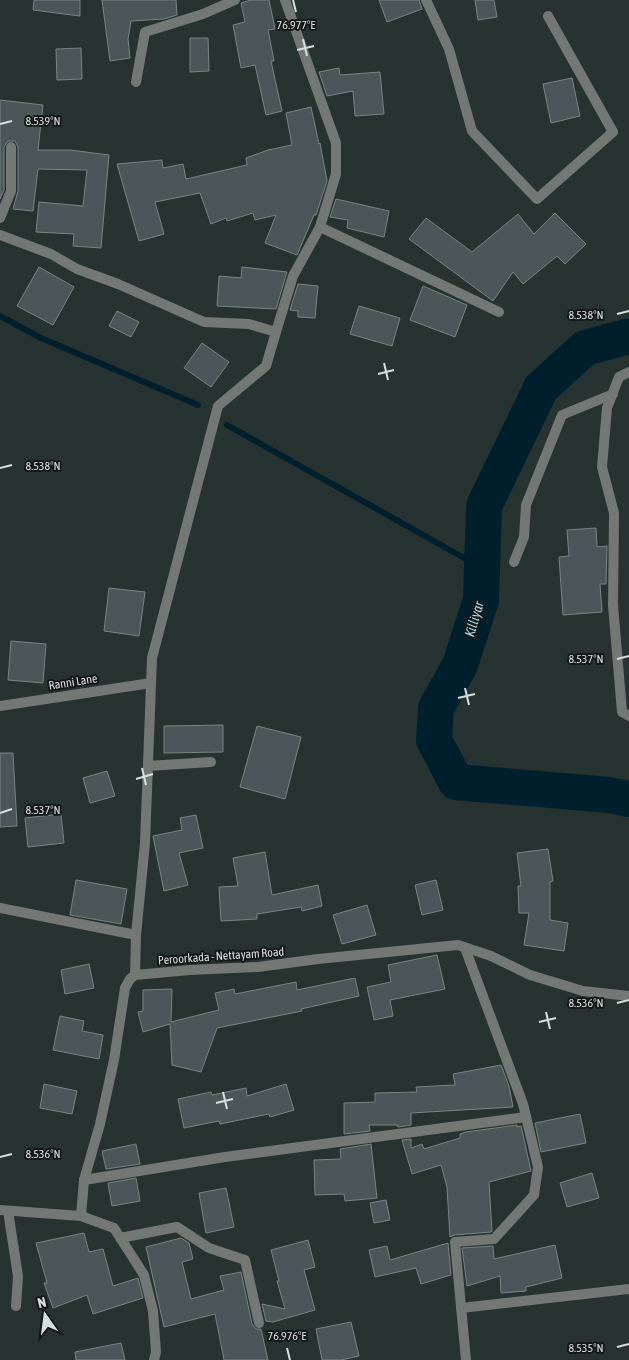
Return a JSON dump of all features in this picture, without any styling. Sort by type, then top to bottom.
[{"type":"street","points":[[136,82],[145,32],[203,14],[235,0]]},
{"type":"street","points":[[81,1216],[84,1180],[100,1124],[114,1060],[125,988],[130,979],[135,975],[136,935],[145,843],[152,658],[218,406],[266,366],[293,276],[320,227],[336,174],[336,143],[285,0]]},
{"type":"street","points":[[426,0],[449,50],[472,131],[537,199],[613,132],[548,16]]},
{"type":"street","points":[[0,218],[10,191],[11,147]]},
{"type":"street","points":[[320,227],[499,312]]},
{"type":"street","points":[[0,235],[51,254],[77,269],[135,291],[204,322],[249,324],[276,332]]},
{"type":"street","points":[[629,372],[619,377],[608,408],[602,467],[614,513],[613,605],[622,712],[629,716]]},
{"type":"street","points":[[514,562],[524,537],[526,505],[562,415],[613,394]]},
{"type":"street","name":"Ranni Lane","points":[[0,706],[151,683]]},
{"type":"street","points":[[148,766],[211,762]]},
{"type":"street","points":[[0,908],[136,935]]},
{"type":"street","name":"Peroorkada - Nettayam Road","points":[[135,975],[258,967],[458,945],[492,956],[539,978],[584,991],[629,996]]},
{"type":"street","points":[[466,948],[522,1104],[538,1167],[534,1195],[494,1240],[455,1242],[466,1360]]},
{"type":"street","points":[[84,1180],[225,1157],[526,1117]]},
{"type":"street","points":[[16,1306],[18,1276],[4,1211],[81,1216],[114,1228],[144,1275],[153,1311],[156,1352],[154,1360]]},
{"type":"street","points":[[120,1238],[177,1227],[209,1248],[246,1260],[259,1323]]},
{"type":"street","points":[[461,1308],[629,1289]]},
{"type":"building","points":[[34,0],[80,0],[80,16],[33,10]]},
{"type":"building","points":[[102,0],[176,0],[177,15],[164,19],[131,21],[128,39],[130,58],[110,61]]},
{"type":"building","points":[[251,0],[269,0],[275,29],[268,30],[274,61],[271,61],[282,111],[266,115],[255,65],[241,68],[233,25],[245,22],[241,3]]},
{"type":"building","points":[[379,0],[419,0],[422,9],[387,22]]},
{"type":"building","points":[[475,0],[494,0],[497,17],[478,20]]},
{"type":"building","points":[[190,38],[208,38],[209,71],[190,72]]},
{"type":"building","points":[[81,48],[82,79],[57,80],[56,49]]},
{"type":"building","points":[[339,68],[340,75],[380,72],[384,114],[355,116],[353,91],[327,96],[319,72]]},
{"type":"building","points":[[572,78],[580,116],[551,123],[543,84]]},
{"type":"building","points":[[0,100],[43,105],[38,150],[70,150],[109,155],[101,248],[73,246],[74,234],[36,232],[39,202],[83,206],[87,170],[38,169],[33,211],[13,209],[18,191],[18,147],[15,141],[8,141],[4,147],[4,190],[0,199]]},
{"type":"building","points":[[311,107],[327,181],[316,215],[314,215],[297,255],[265,243],[276,215],[255,220],[253,213],[227,221],[226,218],[211,224],[200,193],[155,202],[164,234],[139,241],[117,164],[162,160],[163,168],[183,164],[186,179],[247,165],[246,158],[268,150],[292,145],[286,113]]},
{"type":"building","points":[[336,199],[389,211],[384,237],[347,228],[348,220],[330,217]]},
{"type":"building","points":[[555,213],[586,244],[565,264],[557,256],[523,284],[513,272],[493,301],[409,239],[426,218],[472,252],[518,214],[534,234]]},
{"type":"building","points":[[39,267],[74,287],[53,325],[17,306]]},
{"type":"building","points":[[242,267],[287,272],[276,309],[217,306],[219,276],[241,278]]},
{"type":"building","points":[[298,284],[318,286],[315,318],[298,317],[298,311],[290,310]]},
{"type":"building","points":[[423,286],[467,305],[455,337],[410,320]]},
{"type":"building","points":[[359,306],[400,318],[392,346],[350,334]]},
{"type":"building","points":[[117,311],[139,322],[131,337],[109,326]]},
{"type":"building","points":[[202,343],[229,362],[211,387],[184,368]]},
{"type":"building","points":[[596,528],[597,547],[607,546],[606,584],[600,584],[602,612],[563,615],[559,557],[569,556],[567,530]]},
{"type":"building","points":[[109,588],[145,592],[139,636],[104,631]]},
{"type":"building","points":[[11,641],[46,644],[43,683],[8,680]]},
{"type":"building","points":[[223,725],[223,752],[164,753],[164,726]]},
{"type":"building","points":[[257,726],[301,737],[285,799],[240,787]]},
{"type":"building","points":[[0,753],[13,753],[17,826],[0,827]]},
{"type":"building","points":[[107,771],[115,796],[90,803],[83,778]]},
{"type":"building","points":[[61,814],[64,843],[28,847],[25,818]]},
{"type":"building","points":[[196,815],[203,848],[179,853],[188,885],[164,891],[153,836],[182,830],[180,818]]},
{"type":"building","points":[[548,849],[553,881],[550,882],[550,920],[568,923],[564,951],[524,945],[529,913],[519,913],[518,886],[521,886],[517,853]]},
{"type":"building","points":[[265,852],[272,895],[318,885],[322,906],[302,911],[301,907],[257,914],[257,919],[221,921],[219,887],[238,886],[233,858]]},
{"type":"building","points":[[76,880],[127,889],[121,924],[70,915]]},
{"type":"building","points":[[436,880],[443,910],[422,915],[415,885]]},
{"type":"building","points":[[367,905],[376,935],[342,944],[333,915]]},
{"type":"building","points":[[437,955],[445,989],[390,1000],[393,1016],[374,1020],[367,987],[391,982],[388,965]]},
{"type":"building","points":[[89,964],[94,988],[65,994],[61,970]]},
{"type":"building","points":[[355,978],[359,996],[301,1009],[302,1011],[217,1028],[201,1072],[172,1065],[170,1024],[143,1032],[138,1012],[143,1011],[143,990],[172,989],[171,1022],[219,1010],[215,993],[234,989],[235,994],[296,982],[297,990]]},
{"type":"building","points":[[60,1016],[84,1021],[82,1031],[103,1035],[99,1059],[53,1050]]},
{"type":"building","points":[[501,1065],[509,1086],[513,1107],[411,1113],[411,1125],[398,1127],[397,1125],[369,1125],[370,1131],[344,1134],[344,1103],[375,1102],[375,1093],[417,1092],[416,1087],[455,1085],[453,1074]]},
{"type":"building","points":[[44,1084],[77,1091],[72,1114],[40,1108]]},
{"type":"building","points":[[286,1084],[294,1110],[270,1117],[269,1114],[220,1124],[219,1121],[184,1128],[178,1099],[211,1092],[212,1095],[246,1088],[247,1096]]},
{"type":"building","points":[[580,1114],[586,1143],[541,1152],[535,1123]]},
{"type":"building","points":[[517,1125],[517,1127],[521,1126],[531,1171],[489,1182],[491,1232],[454,1235],[450,1237],[447,1187],[441,1165],[412,1174],[402,1140],[411,1139],[411,1148],[422,1144],[424,1149],[460,1138],[460,1134],[466,1132]]},
{"type":"building","points":[[136,1144],[140,1164],[106,1169],[102,1151]]},
{"type":"building","points":[[371,1144],[377,1198],[345,1201],[344,1194],[315,1195],[314,1160],[341,1159],[340,1149]]},
{"type":"building","points":[[592,1173],[599,1198],[567,1207],[560,1183]]},
{"type":"building","points":[[136,1178],[140,1201],[112,1206],[108,1183]]},
{"type":"building","points":[[226,1188],[234,1227],[206,1233],[199,1193]]},
{"type":"building","points":[[386,1200],[390,1220],[374,1223],[370,1203]]},
{"type":"building","points":[[84,1233],[89,1252],[103,1249],[113,1286],[138,1278],[143,1298],[93,1314],[87,1295],[53,1308],[44,1283],[47,1283],[36,1243]]},
{"type":"building","points":[[181,1238],[189,1243],[193,1259],[182,1262],[191,1299],[224,1290],[220,1276],[241,1272],[252,1324],[256,1329],[261,1329],[268,1360],[224,1360],[215,1314],[164,1327],[146,1247]]},
{"type":"building","points":[[308,1240],[315,1267],[304,1270],[315,1310],[273,1322],[266,1321],[262,1304],[285,1309],[271,1250]]},
{"type":"building","points":[[448,1243],[451,1275],[421,1284],[416,1268],[375,1277],[369,1250],[387,1246],[390,1260]]},
{"type":"building","points":[[555,1245],[562,1278],[526,1287],[526,1291],[501,1293],[500,1276],[467,1286],[462,1248],[493,1246],[494,1259]]},
{"type":"building","points":[[351,1322],[359,1356],[341,1360],[322,1360],[316,1329]]},
{"type":"building","points":[[121,1343],[125,1360],[76,1360],[75,1352]]},
{"type":"waterway","points":[[0,316],[41,338],[198,405]]},
{"type":"waterway","name":"Killiyar","points":[[629,336],[585,348],[541,388],[484,506],[481,600],[460,665],[436,708],[434,740],[456,782],[609,795],[629,799]]},
{"type":"waterway","points":[[227,425],[482,568]]}]
